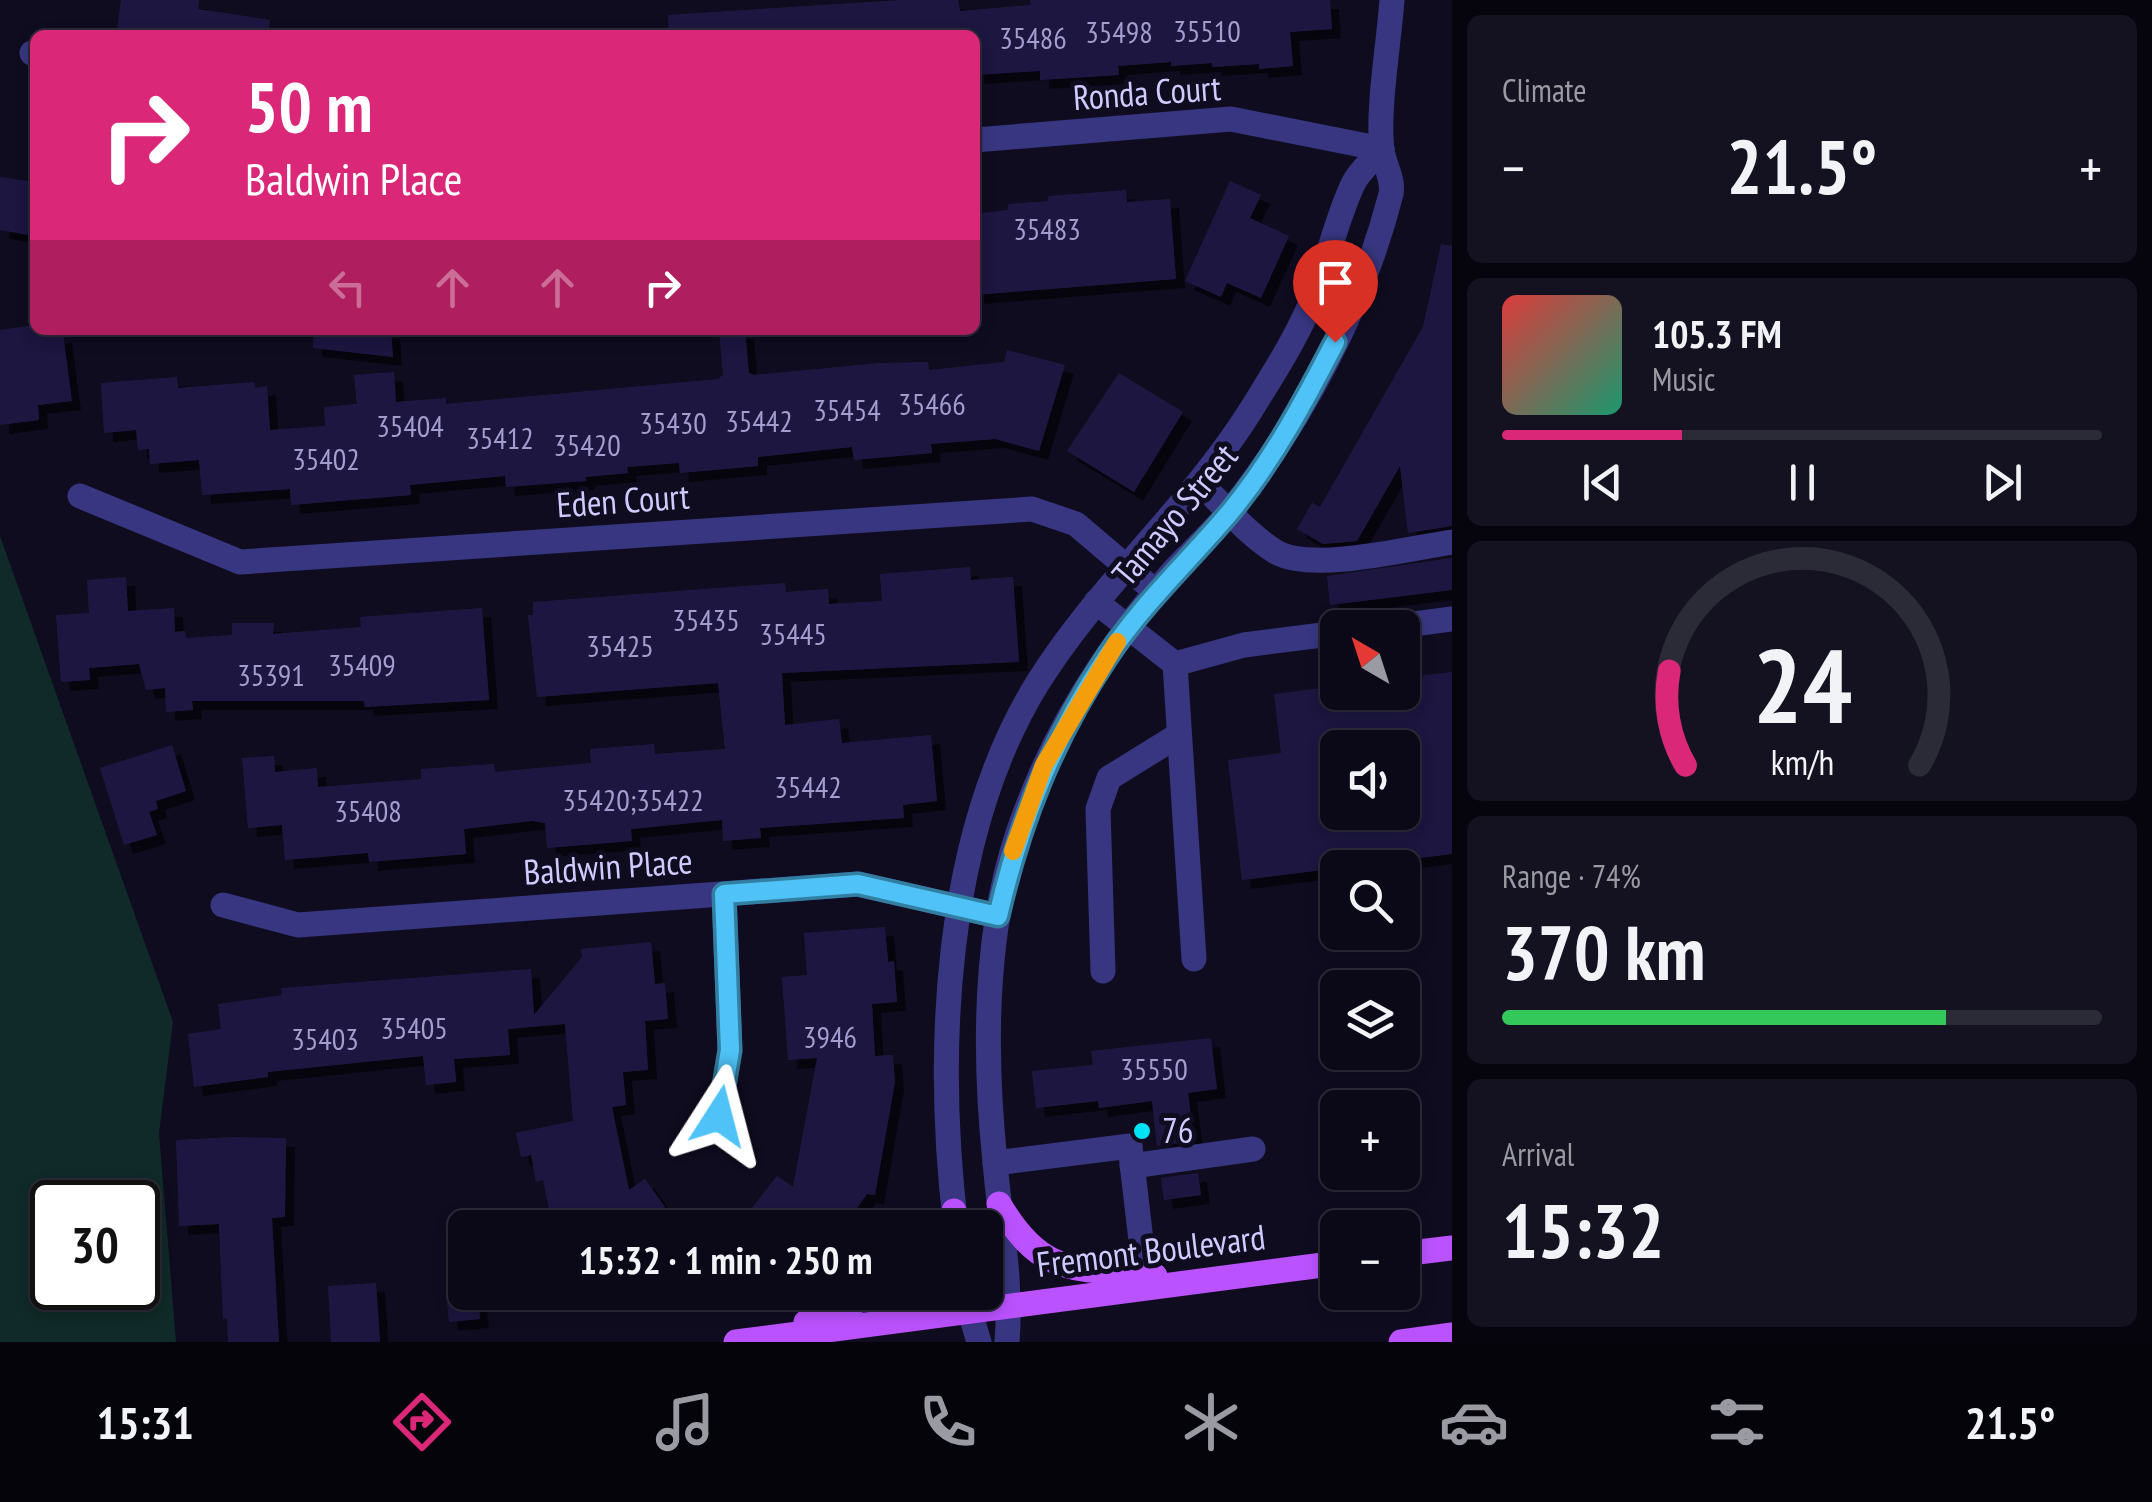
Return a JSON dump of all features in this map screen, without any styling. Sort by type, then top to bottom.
[{"type":"main road","points":[[1000,1204],[1020,1239],[1038,1254],[1064,1266],[1195,1281]]},
{"type":"main road","points":[[1420,1252],[1452,1248]]},
{"type":"main road","name":"Fremont Boulevard","points":[[1003,1304],[1320,1264]]},
{"type":"main road","points":[[766,1338],[835,1310]]},
{"type":"main road","name":"Fremont Boulevard","points":[[736,1342],[917,1310]]},
{"type":"main road","points":[[1402,1342],[1452,1335]]},
{"type":"street","name":"Tamayo Street","points":[[1006,1342],[1010,1305],[995,1164],[990,988],[998,916],[1017,835],[1044,765],[1075,707],[1128,627],[1231,511],[1302,404],[1348,318],[1392,188],[1382,149],[1392,0]]},
{"type":"street","name":"Ronda Court","points":[[980,140],[1230,120],[1382,149]]},
{"type":"street","name":"Tamayo Street","points":[[952,1210],[948,1166],[950,972],[980,817],[1005,744],[1038,684],[1096,602],[1126,564],[1201,485],[1276,370],[1310,306],[1354,182],[1382,149]]},
{"type":"street","points":[[1201,485],[1260,540],[1293,559],[1321,560],[1452,542]]},
{"type":"street","name":"Eden Court","points":[[80,496],[240,562],[1032,509],[1076,524],[1156,592]]},
{"type":"street","points":[[1096,602],[1175,664]]},
{"type":"street","points":[[1420,623],[1452,619]]},
{"type":"street","points":[[1175,664],[1244,644],[1320,635]]},
{"type":"street","points":[[1175,664],[1194,959]]},
{"type":"street","points":[[1103,970],[1098,808],[1109,778],[1177,736]]},
{"type":"street","name":"Baldwin Place","points":[[222,905],[298,925],[858,884],[998,916]]},
{"type":"street","points":[[719,1116],[730,1050],[724,894]]},
{"type":"street","points":[[995,1164],[1130,1146],[1146,1275]]},
{"type":"street","points":[[1132,1166],[1253,1149]]},
{"type":"street","points":[[968,1310],[980,1342]]},
{"type":"green space","points":[[0,536],[173,1022],[159,1133],[176,1342],[0,1342]]},
{"type":"building","points":[[121,0],[199,0],[198,9],[270,20],[269,30],[117,30]]},
{"type":"building","points":[[901,0],[958,0],[960,11],[1031,5],[1030,0],[1330,0],[1332,29],[1290,32],[1293,66],[1259,69],[1259,64],[1212,67],[1212,63],[1171,66],[1171,62],[1118,66],[1119,75],[1040,80],[1040,71],[980,75],[980,30],[669,30],[668,15]]},
{"type":"building","points":[[0,177],[30,181],[30,235],[0,230]]},
{"type":"building","points":[[1230,181],[1261,195],[1250,218],[1289,236],[1261,298],[1227,283],[1221,297],[1185,281]]},
{"type":"building","points":[[1126,190],[1127,202],[1170,199],[1176,279],[980,295],[980,213],[1008,210],[1008,204],[1048,201],[1048,196]]},
{"type":"building","points":[[1441,244],[1452,246],[1452,526],[1408,533],[1400,466],[1357,541],[1323,544],[1297,529],[1312,503],[1320,507],[1423,327]]},
{"type":"building","points":[[30,326],[30,335],[63,335],[72,401],[38,405],[39,420],[0,425],[0,330]]},
{"type":"building","points":[[314,335],[391,335],[393,357],[313,348]]},
{"type":"building","points":[[719,335],[745,335],[749,373],[754,375],[880,363],[928,362],[929,370],[1004,362],[1007,350],[1065,365],[1039,451],[995,439],[931,444],[932,453],[854,460],[852,447],[758,457],[758,466],[680,473],[679,463],[627,467],[628,473],[586,477],[586,481],[506,487],[505,476],[410,485],[411,495],[291,505],[290,489],[202,495],[199,460],[150,464],[149,449],[138,450],[136,430],[104,433],[101,383],[177,377],[178,388],[254,382],[255,388],[267,386],[270,430],[325,426],[324,407],[357,404],[354,375],[394,372],[396,402],[446,398],[446,404],[718,379],[723,375]]},
{"type":"building","points":[[1119,373],[1183,412],[1134,492],[1067,451]]},
{"type":"building","points":[[1452,558],[1452,590],[1330,605],[1327,576]]},
{"type":"building","points":[[970,567],[971,580],[1013,577],[1019,662],[782,673],[785,725],[839,719],[842,743],[931,735],[937,801],[903,805],[904,818],[760,828],[761,838],[723,841],[722,820],[631,829],[632,841],[547,848],[545,823],[532,821],[464,829],[466,854],[369,862],[368,853],[285,860],[282,825],[248,828],[242,758],[274,756],[275,772],[317,768],[318,787],[421,779],[421,769],[494,764],[495,772],[591,763],[590,749],[654,744],[655,754],[725,749],[718,683],[537,697],[528,615],[533,615],[533,602],[785,583],[786,592],[828,589],[829,604],[882,601],[880,574]]},
{"type":"building","points":[[126,577],[128,611],[174,608],[175,632],[185,631],[186,638],[232,635],[232,623],[274,623],[273,634],[361,627],[360,617],[482,608],[489,700],[365,707],[364,701],[192,701],[193,710],[166,712],[165,688],[146,690],[139,664],[89,668],[90,680],[61,682],[56,615],[89,613],[87,580]]},
{"type":"building","points":[[1452,672],[1452,854],[1420,858],[1420,850],[1320,850],[1320,870],[1242,880],[1228,760],[1281,753],[1274,694],[1320,688],[1320,710],[1420,710],[1420,676]]},
{"type":"building","points":[[172,745],[186,791],[156,801],[158,809],[149,812],[157,835],[124,845],[100,768]]},
{"type":"building","points":[[885,927],[888,962],[894,961],[897,1002],[872,1004],[875,1056],[893,1055],[895,1082],[875,1195],[867,1194],[856,1210],[750,1210],[777,1176],[793,1187],[817,1058],[788,1060],[782,977],[807,975],[804,933]]},
{"type":"building","points":[[651,942],[655,984],[665,983],[668,1019],[645,1021],[648,1070],[623,1072],[626,1105],[612,1107],[629,1190],[645,1179],[665,1207],[661,1210],[549,1210],[543,1180],[536,1182],[531,1155],[521,1157],[516,1133],[573,1121],[565,1024],[508,1029],[510,1055],[454,1059],[456,1082],[426,1085],[423,1056],[268,1072],[268,1077],[194,1087],[188,1034],[221,1029],[218,1004],[282,995],[281,988],[531,969],[534,1015],[582,957],[581,949]]},
{"type":"building","points":[[1211,1038],[1217,1089],[1188,1093],[1194,1141],[1157,1146],[1152,1101],[1099,1108],[1098,1101],[1036,1108],[1032,1071],[1093,1065],[1091,1051]]},
{"type":"building","points":[[286,1138],[285,1217],[272,1218],[279,1342],[228,1342],[227,1318],[223,1319],[219,1224],[179,1226],[176,1140]]},
{"type":"building","points":[[1198,1173],[1201,1195],[1164,1200],[1161,1178]]},
{"type":"building","points":[[376,1283],[380,1342],[331,1342],[328,1286]]},
{"type":"building","points":[[446,1292],[448,1310],[479,1310],[480,1319],[449,1322]]},
{"type":"slow traffic","points":[[1013,851],[1044,765],[1117,642]]},
{"type":"place","name":"76","points":[[1142,1131]]},
{"type":"route","points":[[719,1116],[730,1050],[724,894],[858,884],[998,916],[1017,835],[1044,765],[1075,707],[1128,627],[1174,570],[1231,511],[1266,462],[1335,342]]}]
